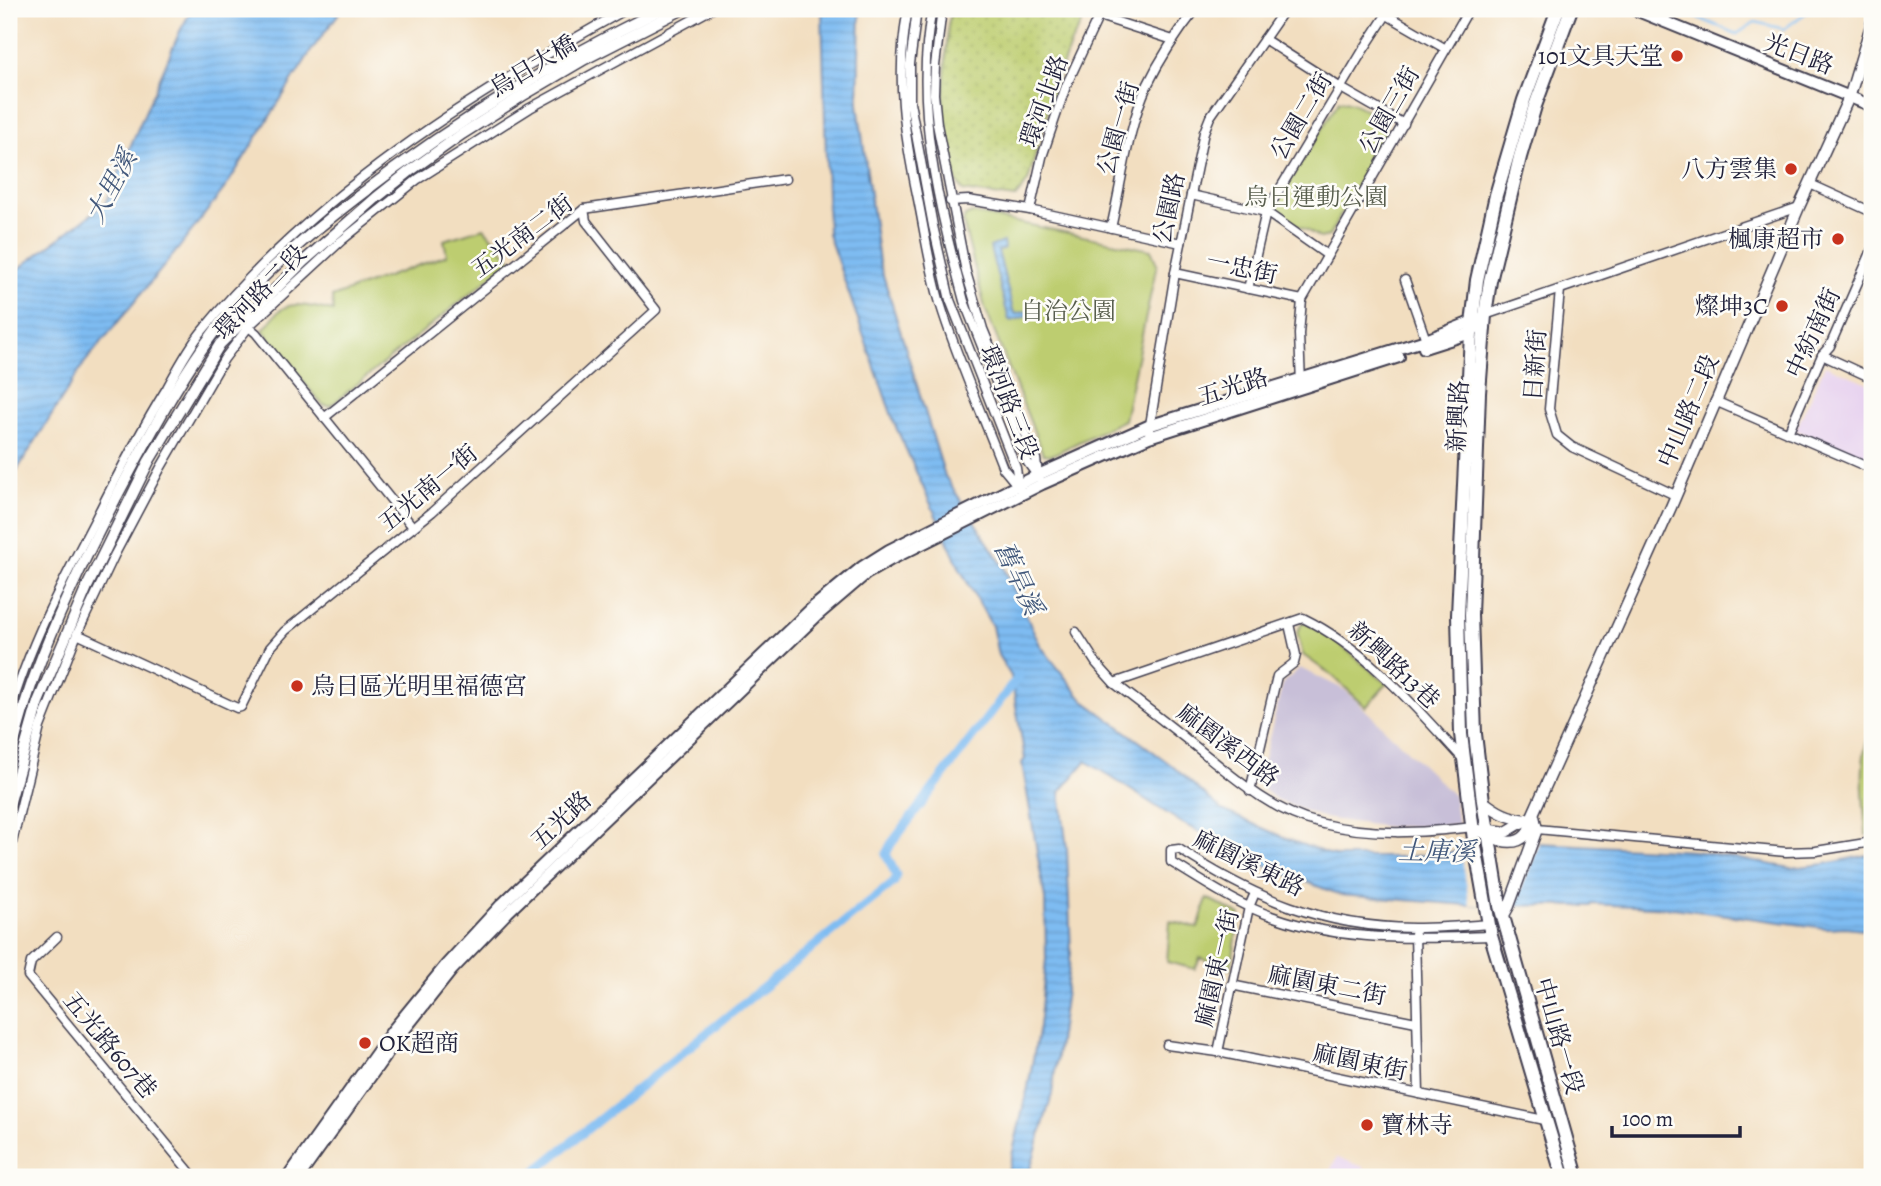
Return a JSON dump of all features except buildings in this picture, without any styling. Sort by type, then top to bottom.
[{"type":"main road","name":"新興路","points":[[1485,907],[1464,759],[1458,615],[1471,328],[1477,280],[1496,195],[1524,100],[1558,9]]},
{"type":"main road","name":"新興路","points":[[1489,835],[1475,734],[1471,615],[1479,393],[1485,315],[1501,230],[1520,157],[1571,9]]},
{"type":"main road","name":"光日路","points":[[1633,9],[1872,106]]},
{"type":"main road","points":[[1471,328],[1485,315]]},
{"type":"main road","name":"五光路","points":[[1301,383],[1426,340],[1471,328]]},
{"type":"main road","name":"五光路","points":[[288,1177],[391,1031],[501,905],[836,587],[862,567],[1040,479],[1149,432],[1471,328]]},
{"type":"main road","name":"五光路","points":[[299,1177],[398,1038],[452,970],[508,912],[818,615],[866,574],[912,544]]},
{"type":"main road","name":"中山路一段","points":[[1489,835],[1504,910],[1577,1177]]},
{"type":"main road","name":"中山路一段","points":[[1485,907],[1563,1177]]},
{"type":"street","name":"環河路二段","points":[[9,761],[34,678],[74,582],[148,439],[201,351],[251,276],[307,222],[396,152],[509,77],[627,9]]},
{"type":"street","name":"烏日大橋","points":[[410,171],[462,134],[662,9]]},
{"type":"street","name":"烏日大橋","points":[[404,161],[517,88],[628,31],[683,9]]},
{"type":"street","name":"環河路二段","points":[[9,805],[38,702],[87,587],[149,461],[220,344],[341,241],[428,172],[530,108],[712,9]]},
{"type":"street","name":"環河路三段","points":[[908,9],[901,65],[901,102],[924,207]]},
{"type":"street","name":"環河路三段","points":[[917,9],[910,64],[910,102],[940,304],[1005,472],[1020,489]]},
{"type":"street","name":"環河路三段","points":[[932,9],[924,66],[924,98],[942,203],[964,301],[1028,463],[1040,479]]},
{"type":"street","name":"環河路三段","points":[[942,9],[934,94],[937,124],[966,272],[983,329],[1036,460],[1040,479]]},
{"type":"street","name":"公園一街","points":[[1111,228],[1133,129],[1146,89],[1172,40],[1196,9]]},
{"type":"street","name":"公園路","points":[[1149,432],[1175,273],[1204,132],[1210,117],[1284,9]]},
{"type":"street","name":"公園三街","points":[[1301,383],[1298,334],[1301,300],[1469,9]]},
{"type":"street","points":[[1663,22],[1670,9]]},
{"type":"street","points":[[1100,12],[1172,40]]},
{"type":"street","name":"環河北路","points":[[1030,210],[1042,157],[1066,86],[1100,12]]},
{"type":"street","points":[[1388,12],[1446,49]]},
{"type":"street","name":"公園二街","points":[[1248,289],[1266,212],[1388,12]]},
{"type":"street","name":"中山路二段","points":[[1474,833],[1507,842],[1518,841],[1527,834],[1531,817],[1850,96],[1872,22]]},
{"type":"street","points":[[1264,39],[1404,124]]},
{"type":"street","name":"環河路二段","points":[[9,716],[16,691],[61,585],[137,437],[202,332],[316,230],[404,161]]},
{"type":"street","name":"環河路二段","points":[[9,855],[40,727],[76,635],[160,468],[246,323],[314,252],[410,171]]},
{"type":"street","name":"五光南二街","points":[[324,418],[584,209],[785,179]]},
{"type":"street","points":[[1810,184],[1872,212]]},
{"type":"street","points":[[1191,195],[1266,212],[1327,255]]},
{"type":"street","points":[[924,207],[968,200],[1030,210],[1181,243]]},
{"type":"street","points":[[1485,315],[1799,207]]},
{"type":"street","name":"五光南一街","points":[[76,635],[237,708],[241,707],[270,648],[279,636],[413,527],[656,310],[586,221],[584,209]]},
{"type":"street","name":"中紡南街","points":[[1788,433],[1872,250]]},
{"type":"street","name":"一忠街","points":[[1175,273],[1301,300]]},
{"type":"street","points":[[1405,280],[1426,340]]},
{"type":"street","name":"日新街","points":[[1560,290],[1549,409],[1558,435],[1579,451],[1675,495]]},
{"type":"street","points":[[228,309],[246,323],[413,527]]},
{"type":"street","points":[[1822,355],[1872,378]]},
{"type":"street","points":[[1715,401],[1872,469]]},
{"type":"street","name":"新興路13巷","points":[[1289,624],[1303,618],[1331,632],[1392,682],[1464,759]]},
{"type":"street","points":[[1114,683],[1289,624],[1296,654],[1294,663],[1277,676],[1250,790]]},
{"type":"street","name":"麻園溪西路","points":[[1076,632],[1096,663],[1114,683],[1250,790],[1288,811],[1318,823],[1370,832],[1474,833]]},
{"type":"street","points":[[1483,801],[1497,812],[1511,818],[1531,817],[1537,829],[1504,910]]},
{"type":"street","points":[[1537,829],[1786,852],[1816,851],[1872,842]]},
{"type":"street","name":"麻園溪東路","points":[[1179,849],[1221,876],[1255,893],[1295,910],[1321,917],[1377,926],[1490,930],[1415,939],[1371,938],[1332,933],[1249,907],[1171,862],[1171,850],[1179,849]]},
{"type":"street","name":"麻園東一街","points":[[1218,1052],[1249,907],[1255,893]]},
{"type":"street","name":"麻園東二街","points":[[1415,928],[1419,1094]]},
{"type":"street","name":"五光路607巷","points":[[57,937],[31,962],[28,975],[194,1177]]},
{"type":"street","name":"麻園東二街","points":[[1231,985],[1416,1022]]},
{"type":"street","name":"麻園東街","points":[[1167,1045],[1218,1052],[1545,1120]]},
{"type":"shaded area","points":[[1825,365],[1872,385],[1872,463],[1796,430]]},
{"type":"shaded area","points":[[1300,668],[1345,690],[1454,796],[1458,825],[1388,827],[1324,818],[1277,800],[1264,790],[1258,782],[1283,683]]},
{"type":"shaded area","points":[[1337,1157],[1363,1167],[1364,1177],[1327,1177]]},
{"type":"green space","points":[[952,9],[1089,9],[1071,43],[1056,82],[1028,181],[1015,198],[963,191],[956,180],[943,108],[948,24]]},
{"type":"green space","name":"烏日運動公園","points":[[1339,101],[1352,103],[1367,111],[1380,121],[1387,132],[1329,236],[1320,238],[1277,213],[1275,205]]},
{"type":"green space","name":"自治公園","points":[[972,213],[1151,250],[1157,264],[1124,420],[1052,455],[1043,454],[985,308],[963,222],[965,216]]},
{"type":"green space","points":[[484,228],[512,260],[330,406],[323,405],[318,400],[263,330],[277,313],[287,306],[300,305],[333,311],[332,297],[447,255],[444,240]]},
{"type":"green space","points":[[1303,622],[1324,631],[1387,684],[1366,707],[1334,677],[1303,655],[1297,632]]},
{"type":"green space","points":[[1872,726],[1872,834],[1866,835],[1863,766]]},
{"type":"green space","points":[[1207,898],[1240,915],[1231,969],[1200,958],[1195,969],[1167,962],[1170,921],[1198,928]]},
{"type":"water","points":[[192,9],[342,9],[311,51],[227,185],[85,362],[9,483],[9,276],[106,203]]},
{"type":"water","points":[[822,9],[860,9],[858,104],[879,262],[945,476],[1003,566],[1040,645],[1083,700],[1170,764],[1222,810],[1292,841],[1337,857],[1406,857],[1538,843],[1695,851],[1791,868],[1872,854],[1872,930],[1826,928],[1673,908],[1592,904],[1468,905],[1340,895],[1271,868],[1182,823],[1086,761],[1060,792],[1067,849],[1071,953],[1052,1094],[1028,1177],[1007,1177],[1039,1026],[1046,959],[1045,899],[1022,763],[1025,759],[1011,676],[998,655],[992,626],[961,571],[895,425],[828,234]]},
{"type":"water","points":[[1003,242],[1004,249],[998,251],[1013,310],[1016,314],[1029,311],[1030,315],[1012,321],[1009,320],[990,247]]},
{"type":"pier","points":[[1540,843],[1514,908],[1470,905],[1460,848]]},
{"type":"waterway","points":[[1684,12],[1737,34],[1755,22],[1784,29],[1807,12]]},
{"type":"waterway","points":[[528,1177],[894,882],[896,875],[886,854],[891,844],[1019,676]]},
{"type":"place","name":"101文具天堂","points":[[1677,56]]},
{"type":"place","name":"八方雲集","points":[[1791,169]]},
{"type":"place","name":"楓康超市","points":[[1838,239]]},
{"type":"place","name":"燦坤3C","points":[[1782,306]]},
{"type":"place","name":"烏日區光明里福德宮","points":[[297,686]]},
{"type":"place","name":"OK超商","points":[[365,1043]]},
{"type":"place","name":"寶林寺","points":[[1367,1125]]},
{"type":"water label","name":"大里溪","points":[[111,186]]},
{"type":"water label","name":"舊旱溪","points":[[1019,578]]},
{"type":"water label","name":"土庫溪","points":[[1437,851]]}]
